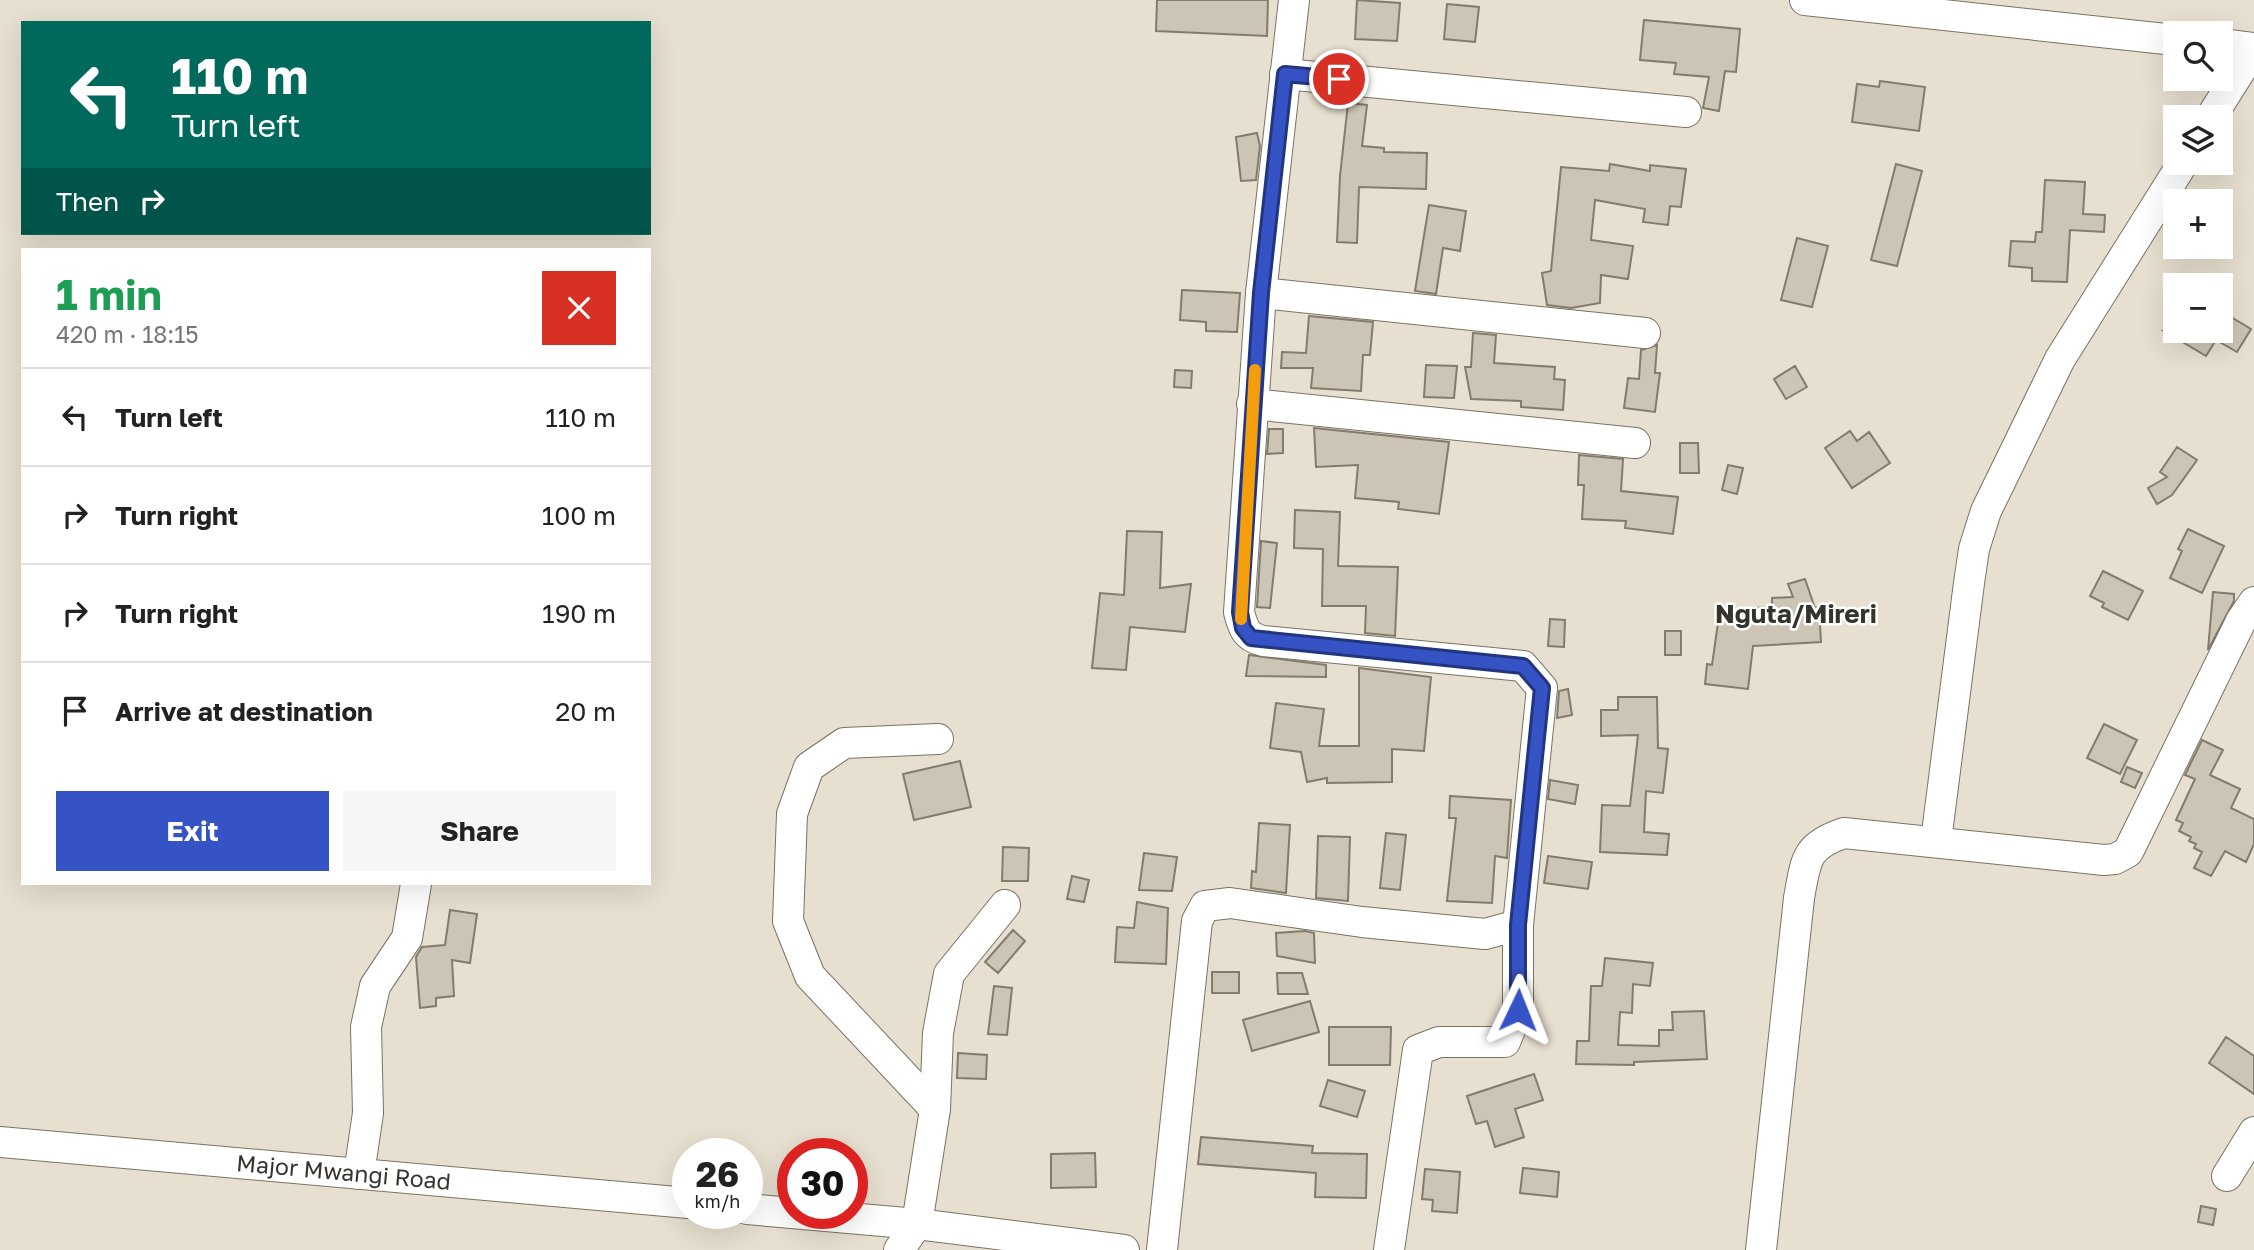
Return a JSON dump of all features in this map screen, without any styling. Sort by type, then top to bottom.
[{"type":"street","points":[[1294,0],[1261,293],[1240,612],[1243,628],[1251,638],[1523,666],[1542,688],[1518,925],[1518,1010],[1505,1042],[1439,1042],[1418,1050],[1389,1250]]},
{"type":"street","points":[[1805,0],[2163,39]]},
{"type":"street","points":[[2219,105],[2254,49],[2233,46]]},
{"type":"street","points":[[1285,74],[1686,112]]},
{"type":"street","points":[[1936,841],[1974,549],[1986,511],[2060,359],[2175,175]]},
{"type":"street","points":[[1261,293],[1645,333]]},
{"type":"street","points":[[1252,404],[1635,443]]},
{"type":"street","points":[[1760,1250],[1799,898],[1811,849],[1823,840],[1844,833],[2104,860],[2122,857],[2128,852],[2250,616]]},
{"type":"street","points":[[935,1109],[810,976],[788,921],[792,814],[809,767],[844,743],[938,739]]},
{"type":"street","points":[[359,1174],[368,1113],[366,1027],[375,986],[407,938],[416,885]]},
{"type":"street","points":[[1163,1250],[1197,921],[1205,906],[1230,903],[1362,922],[1485,934],[1518,925]]},
{"type":"street","points":[[899,1250],[917,1224],[935,1109],[938,1033],[949,975],[1005,905]]},
{"type":"street","points":[[2227,1176],[2254,1132]]},
{"type":"street","name":"Major Mwangi Road","points":[[0,1142],[672,1202]]},
{"type":"street","points":[[763,1210],[917,1224],[1124,1250]]},
{"type":"building","points":[[1157,0],[1268,0],[1267,36],[1156,31]]},
{"type":"building","points":[[1357,0],[1400,3],[1397,41],[1355,39]]},
{"type":"building","points":[[1447,4],[1479,7],[1475,42],[1444,39]]},
{"type":"building","points":[[1644,20],[1740,29],[1736,72],[1725,71],[1719,111],[1703,108],[1709,77],[1674,74],[1676,63],[1640,60]]},
{"type":"building","points":[[1880,81],[1925,87],[1919,131],[1852,122],[1857,84],[1879,87]]},
{"type":"building","points":[[1348,103],[1367,105],[1362,146],[1384,148],[1384,152],[1427,153],[1426,189],[1359,187],[1357,243],[1337,242],[1340,176]]},
{"type":"building","points":[[1257,133],[1260,146],[1256,180],[1241,181],[1236,137]]},
{"type":"building","points":[[1610,164],[1650,171],[1650,165],[1686,169],[1681,207],[1670,206],[1668,225],[1643,222],[1645,209],[1595,200],[1591,240],[1633,246],[1628,279],[1601,275],[1600,303],[1571,308],[1547,305],[1542,273],[1551,271],[1561,167],[1609,171]]},
{"type":"building","points":[[1896,164],[1922,171],[1897,266],[1871,260]]},
{"type":"building","points":[[2045,180],[2085,182],[2083,214],[2105,215],[2104,232],[2070,230],[2067,282],[2032,281],[2032,268],[2009,266],[2011,241],[2035,242],[2036,232],[2042,232]]},
{"type":"building","points":[[1429,205],[1466,211],[1460,251],[1443,248],[1436,294],[1415,291]]},
{"type":"building","points":[[1797,238],[1828,246],[1812,307],[1781,300]]},
{"type":"building","points":[[1182,290],[1240,293],[1237,332],[1206,331],[1206,322],[1180,320]]},
{"type":"building","points":[[1309,316],[1373,322],[1370,355],[1363,355],[1361,391],[1311,388],[1313,368],[1281,368],[1282,352],[1306,353]]},
{"type":"building","points":[[2233,318],[2251,329],[2237,352],[2221,343],[2233,343]]},
{"type":"building","points":[[1473,333],[1496,335],[1494,363],[1555,367],[1554,379],[1565,380],[1563,410],[1521,407],[1521,401],[1471,399],[1465,367],[1471,367]]},
{"type":"building","points":[[2184,343],[2214,343],[2206,356]]},
{"type":"building","points":[[1657,345],[1655,373],[1660,373],[1655,412],[1624,408],[1628,378],[1639,379],[1641,350]]},
{"type":"building","points":[[1426,365],[1457,366],[1454,398],[1424,397]]},
{"type":"building","points":[[1795,366],[1807,387],[1786,399],[1774,379]]},
{"type":"building","points":[[1175,370],[1192,371],[1191,388],[1174,387]]},
{"type":"building","points":[[1314,428],[1449,442],[1439,514],[1398,509],[1399,502],[1355,498],[1358,465],[1316,467]]},
{"type":"building","points":[[1269,429],[1283,429],[1283,453],[1267,454]]},
{"type":"building","points":[[1850,431],[1857,441],[1869,432],[1890,463],[1852,488],[1825,448]]},
{"type":"building","points":[[1680,443],[1698,443],[1699,473],[1680,473]]},
{"type":"building","points":[[2177,447],[2197,460],[2172,495],[2157,504],[2148,488],[2167,477],[2160,472]]},
{"type":"building","points":[[1579,455],[1623,459],[1621,491],[1678,497],[1673,534],[1625,528],[1626,521],[1582,519],[1584,485],[1578,485]]},
{"type":"building","points":[[1728,465],[1743,468],[1737,494],[1722,490]]},
{"type":"building","points":[[1295,510],[1340,512],[1338,566],[1398,567],[1395,636],[1365,633],[1366,606],[1322,606],[1323,549],[1294,548]]},
{"type":"building","points":[[2188,529],[2224,546],[2202,593],[2170,578],[2182,551],[2178,549]]},
{"type":"building","points":[[1127,531],[1162,532],[1160,588],[1191,584],[1185,632],[1130,627],[1126,670],[1092,668],[1100,593],[1124,595]]},
{"type":"building","points":[[1261,541],[1277,543],[1270,608],[1257,607]]},
{"type":"building","points":[[2103,571],[2143,591],[2128,620],[2102,607],[2104,603],[2090,596]]},
{"type":"building","points":[[1805,579],[1815,608],[1819,607],[1821,642],[1753,646],[1748,689],[1705,684],[1707,664],[1712,665],[1720,609],[1753,614],[1752,608],[1772,607],[1772,598],[1793,597],[1788,584]]},
{"type":"building","points":[[2213,592],[2234,594],[2234,601],[2208,650]]},
{"type":"building","points":[[1550,619],[1565,620],[1564,647],[1548,646]]},
{"type":"building","points":[[1665,631],[1681,631],[1681,655],[1665,655]]},
{"type":"building","points":[[1249,655],[1326,665],[1326,677],[1246,676]]},
{"type":"building","points":[[1359,668],[1431,677],[1424,751],[1392,749],[1392,782],[1327,783],[1327,778],[1307,782],[1301,752],[1270,748],[1276,703],[1324,709],[1319,746],[1359,746]]},
{"type":"building","points":[[1568,689],[1572,715],[1557,718],[1559,691]]},
{"type":"building","points":[[1618,697],[1657,697],[1658,748],[1668,749],[1663,793],[1646,791],[1644,832],[1669,834],[1667,855],[1600,852],[1602,805],[1630,806],[1638,735],[1601,736],[1601,710],[1618,710]]},
{"type":"building","points":[[2104,724],[2137,740],[2120,774],[2087,758]]},
{"type":"building","points":[[2202,740],[2223,750],[2210,775],[2240,789],[2231,808],[2254,819],[2254,844],[2246,862],[2225,851],[2211,876],[2194,868],[2202,852],[2194,848],[2196,844],[2189,841],[2191,837],[2179,831],[2183,823],[2176,820],[2195,779],[2185,775]]},
{"type":"building","points":[[960,761],[971,807],[914,820],[903,774]]},
{"type":"building","points":[[2127,767],[2142,773],[2135,788],[2121,782]]},
{"type":"building","points":[[1550,780],[1578,785],[1575,804],[1548,799]]},
{"type":"building","points":[[1450,796],[1511,800],[1507,858],[1495,856],[1492,903],[1447,901],[1456,818],[1449,818]]},
{"type":"building","points":[[1259,823],[1290,825],[1286,893],[1251,888],[1252,871],[1256,872]]},
{"type":"building","points":[[1386,833],[1406,835],[1400,890],[1380,888]]},
{"type":"building","points":[[1318,836],[1350,837],[1348,901],[1316,898]]},
{"type":"building","points":[[1003,847],[1029,848],[1028,881],[1002,881]]},
{"type":"building","points":[[1144,853],[1177,857],[1172,891],[1139,890]]},
{"type":"building","points":[[1548,856],[1592,862],[1588,889],[1544,883]]},
{"type":"building","points":[[1072,876],[1089,880],[1084,902],[1067,899]]},
{"type":"building","points":[[1137,902],[1168,908],[1166,964],[1115,962],[1117,927],[1134,928]]},
{"type":"building","points":[[450,910],[477,914],[470,963],[452,960],[454,996],[436,998],[436,1006],[420,1008],[416,957],[422,947],[445,945]]},
{"type":"building","points":[[1013,930],[1025,941],[998,973],[985,962]]},
{"type":"building","points":[[1276,933],[1314,933],[1315,963],[1277,956]]},
{"type":"building","points":[[1605,958],[1653,963],[1650,986],[1633,984],[1632,1013],[1620,1012],[1618,1045],[1659,1046],[1659,1030],[1673,1030],[1672,1012],[1704,1011],[1707,1059],[1634,1062],[1634,1065],[1576,1064],[1577,1041],[1589,1041],[1591,986],[1602,986]]},
{"type":"building","points":[[1212,972],[1239,972],[1239,993],[1212,993]]},
{"type":"building","points":[[1277,973],[1302,973],[1308,994],[1278,994]]},
{"type":"building","points":[[994,986],[1012,988],[1007,1035],[988,1034]]},
{"type":"building","points":[[1310,1001],[1319,1032],[1252,1051],[1243,1020]]},
{"type":"building","points":[[1329,1027],[1391,1027],[1390,1065],[1329,1065]]},
{"type":"building","points":[[2226,1037],[2254,1056],[2254,1094],[2209,1063]]},
{"type":"building","points":[[958,1053],[987,1055],[986,1079],[957,1078]]},
{"type":"building","points":[[1534,1074],[1543,1100],[1515,1109],[1524,1137],[1495,1147],[1487,1121],[1476,1124],[1467,1096]]},
{"type":"building","points":[[1328,1080],[1365,1091],[1357,1117],[1320,1106]]},
{"type":"building","points":[[1201,1137],[1313,1146],[1312,1153],[1367,1154],[1366,1198],[1315,1197],[1316,1173],[1198,1164]]},
{"type":"building","points":[[1095,1153],[1096,1187],[1051,1188],[1051,1154]]},
{"type":"building","points":[[1523,1168],[1559,1172],[1557,1197],[1520,1193]]},
{"type":"building","points":[[1425,1169],[1460,1172],[1457,1213],[1432,1211],[1433,1200],[1422,1199]]},
{"type":"building","points":[[2201,1206],[2216,1209],[2213,1225],[2198,1222]]},
{"type":"slow traffic","points":[[1241,619],[1255,370]]},
{"type":"district","name":"Nguta/Mireri","points":[[1796,614]]},
{"type":"route","points":[[1339,79],[1285,74],[1252,404],[1240,612],[1243,628],[1251,638],[1263,641],[1523,666],[1542,688],[1530,829],[1518,925],[1518,1010]]}]
